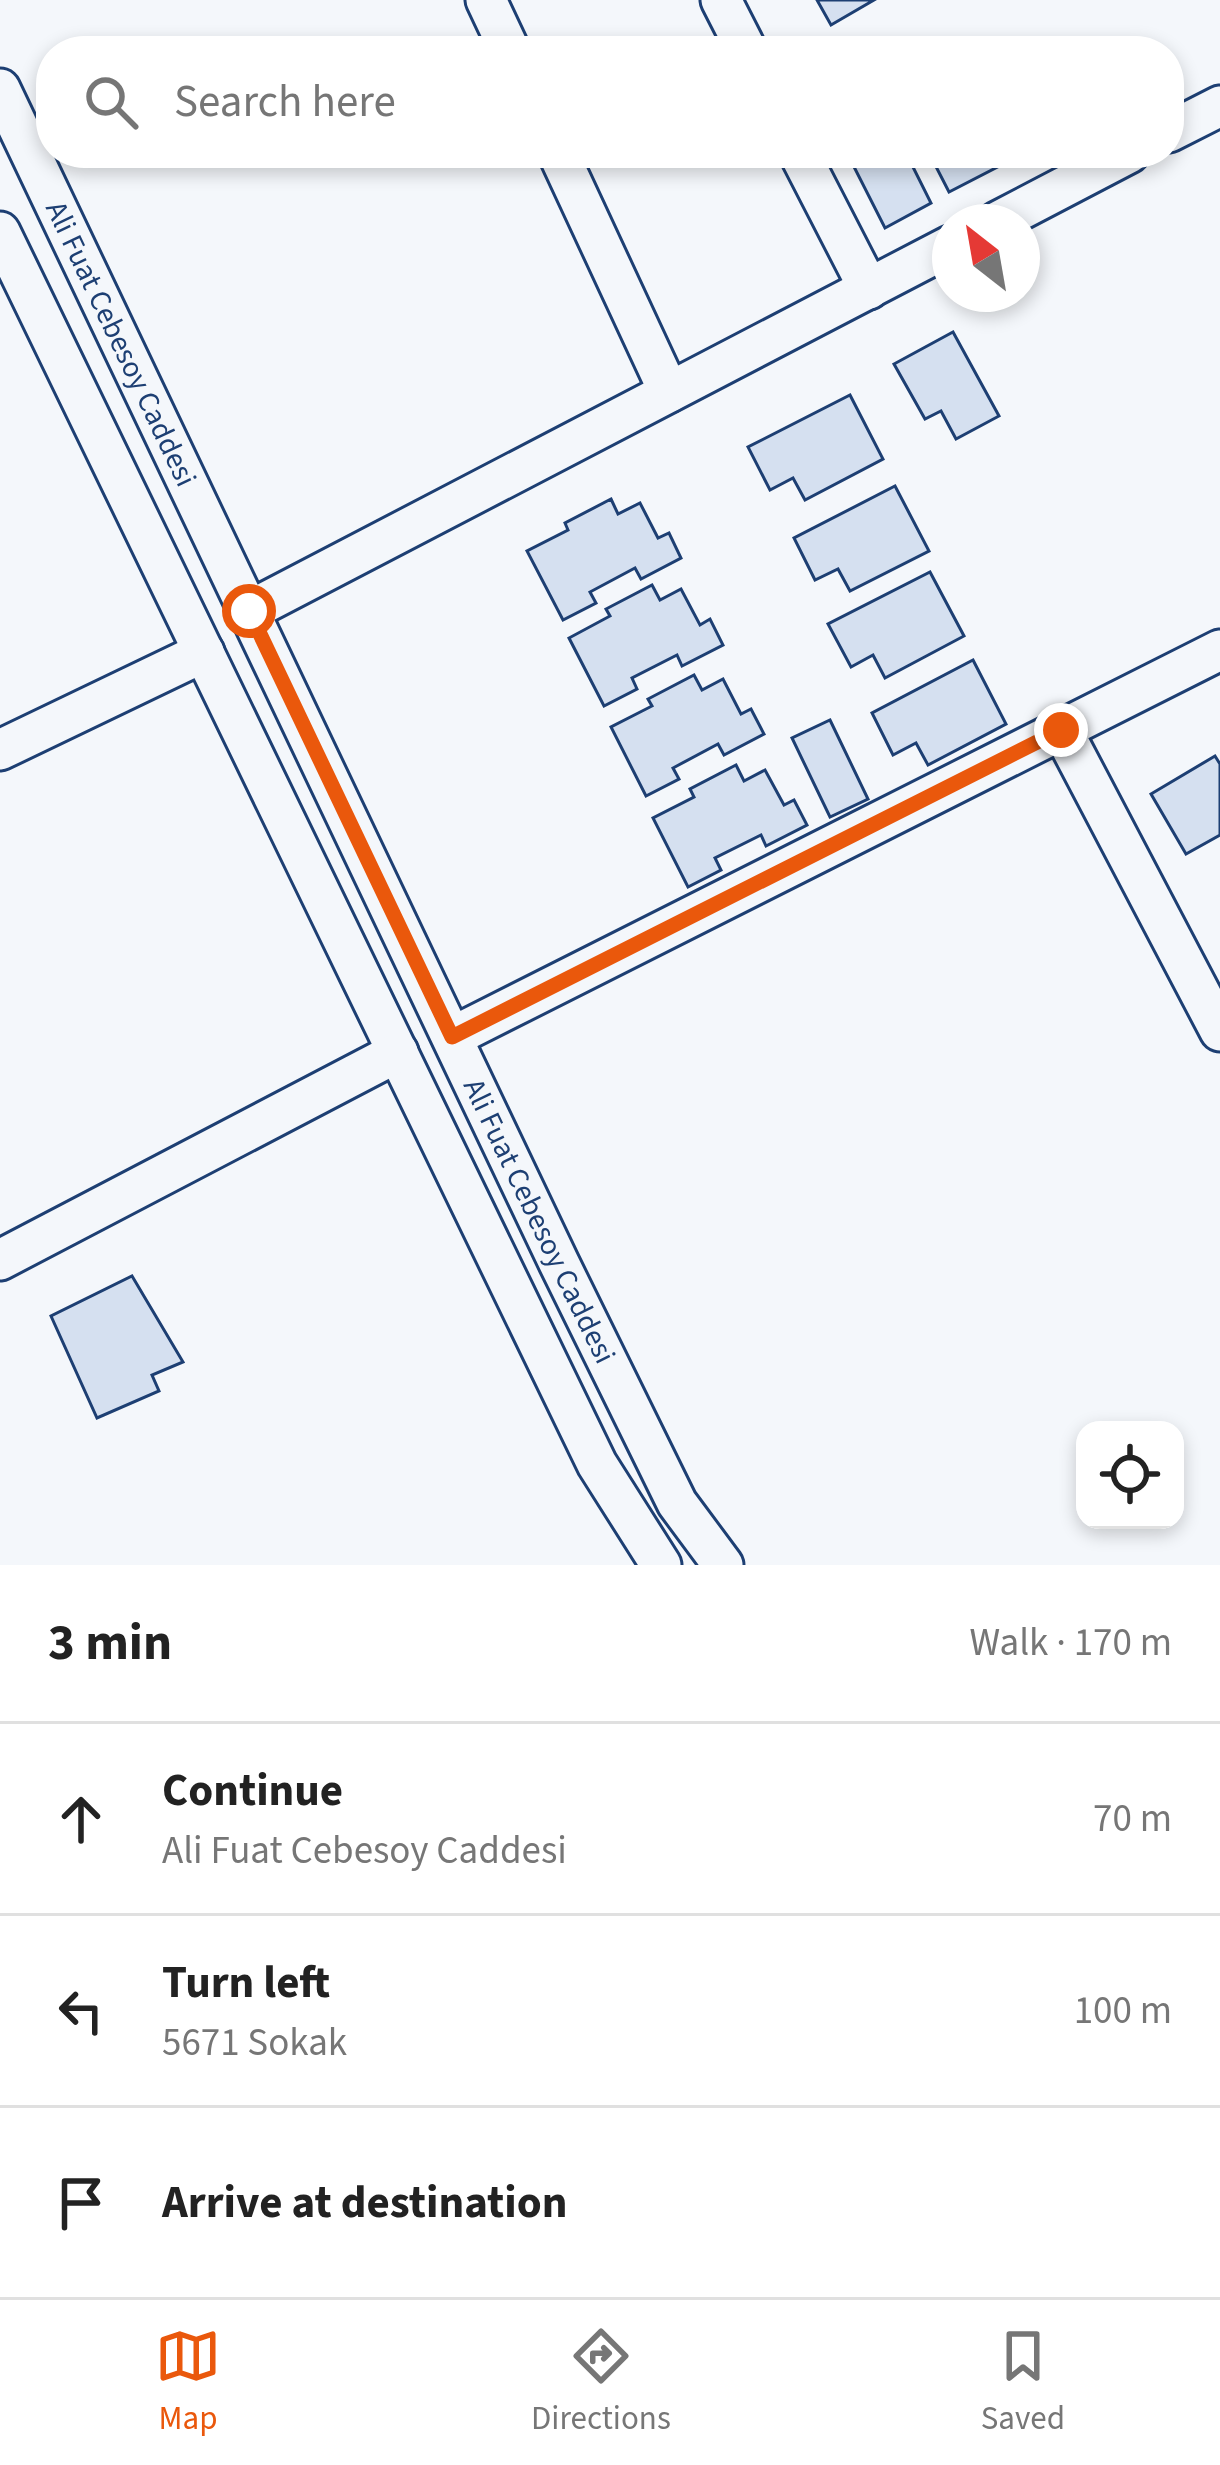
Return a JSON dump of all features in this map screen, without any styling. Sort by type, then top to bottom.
[{"type":"street","points":[[486,0],[503,36]]},
{"type":"street","points":[[721,0],[739,36]]},
{"type":"street","name":"Ali Fuat Cebesoy Caddesi","points":[[0,89],[36,164]]},
{"type":"street","points":[[1184,124],[1220,106]]},
{"type":"street","name":"Ali Fuat Cebesoy Caddesi","points":[[38,168],[677,1503],[723,1565]]},
{"type":"street","points":[[565,168],[669,392]]},
{"type":"street","points":[[807,168],[869,289]]},
{"type":"street","points":[[1031,204],[1100,168]]},
{"type":"street","name":"Ali Fuat Cebesoy Caddesi","points":[[1,235],[597,1464],[662,1565]]},
{"type":"street","points":[[249,611],[932,256]]},
{"type":"street","points":[[452,1037],[1220,650]]},
{"type":"street","points":[[0,750],[203,652]]},
{"type":"street","points":[[1061,730],[1220,1031]]},
{"type":"street","points":[[0,1260],[398,1052]]},
{"type":"building","points":[[817,0],[874,0],[831,25]]},
{"type":"building","points":[[855,168],[914,168],[931,203],[885,228]]},
{"type":"building","points":[[937,168],[995,168],[949,192]]},
{"type":"building","points":[[953,332],[999,416],[956,439],[941,411],[925,419],[894,364]]},
{"type":"building","points":[[850,395],[883,459],[805,500],[793,478],[770,490],[748,447]]},
{"type":"building","points":[[895,486],[929,551],[850,591],[838,569],[815,580],[794,538]]},
{"type":"building","points":[[611,499],[618,514],[640,503],[658,538],[669,533],[681,558],[641,579],[635,568],[590,592],[596,603],[563,620],[527,551],[568,530],[565,523]]},
{"type":"building","points":[[930,572],[964,636],[885,678],[873,655],[851,667],[828,624]]},
{"type":"building","points":[[652,585],[660,600],[681,589],[700,625],[710,619],[723,645],[682,666],[677,655],[632,678],[637,689],[604,706],[569,638],[610,616],[606,609]]},
{"type":"building","points":[[973,660],[1006,724],[928,765],[916,743],[893,755],[872,713]]},
{"type":"building","points":[[694,675],[702,690],[723,679],[741,714],[751,709],[764,734],[724,755],[718,744],[673,768],[679,779],[646,796],[611,727],[652,706],[648,699]]},
{"type":"building","points":[[830,720],[868,799],[830,817],[792,738]]},
{"type":"building","points":[[1215,756],[1220,764],[1220,835],[1186,854],[1151,794]]},
{"type":"building","points":[[736,765],[744,781],[765,770],[784,805],[794,800],[807,825],[766,846],[761,835],[715,858],[721,870],[688,887],[653,818],[694,797],[690,789]]},
{"type":"building","points":[[132,1276],[183,1362],[152,1375],[159,1391],[97,1418],[51,1316]]},
{"type":"route","points":[[249,611],[452,1037],[1061,730]]}]
